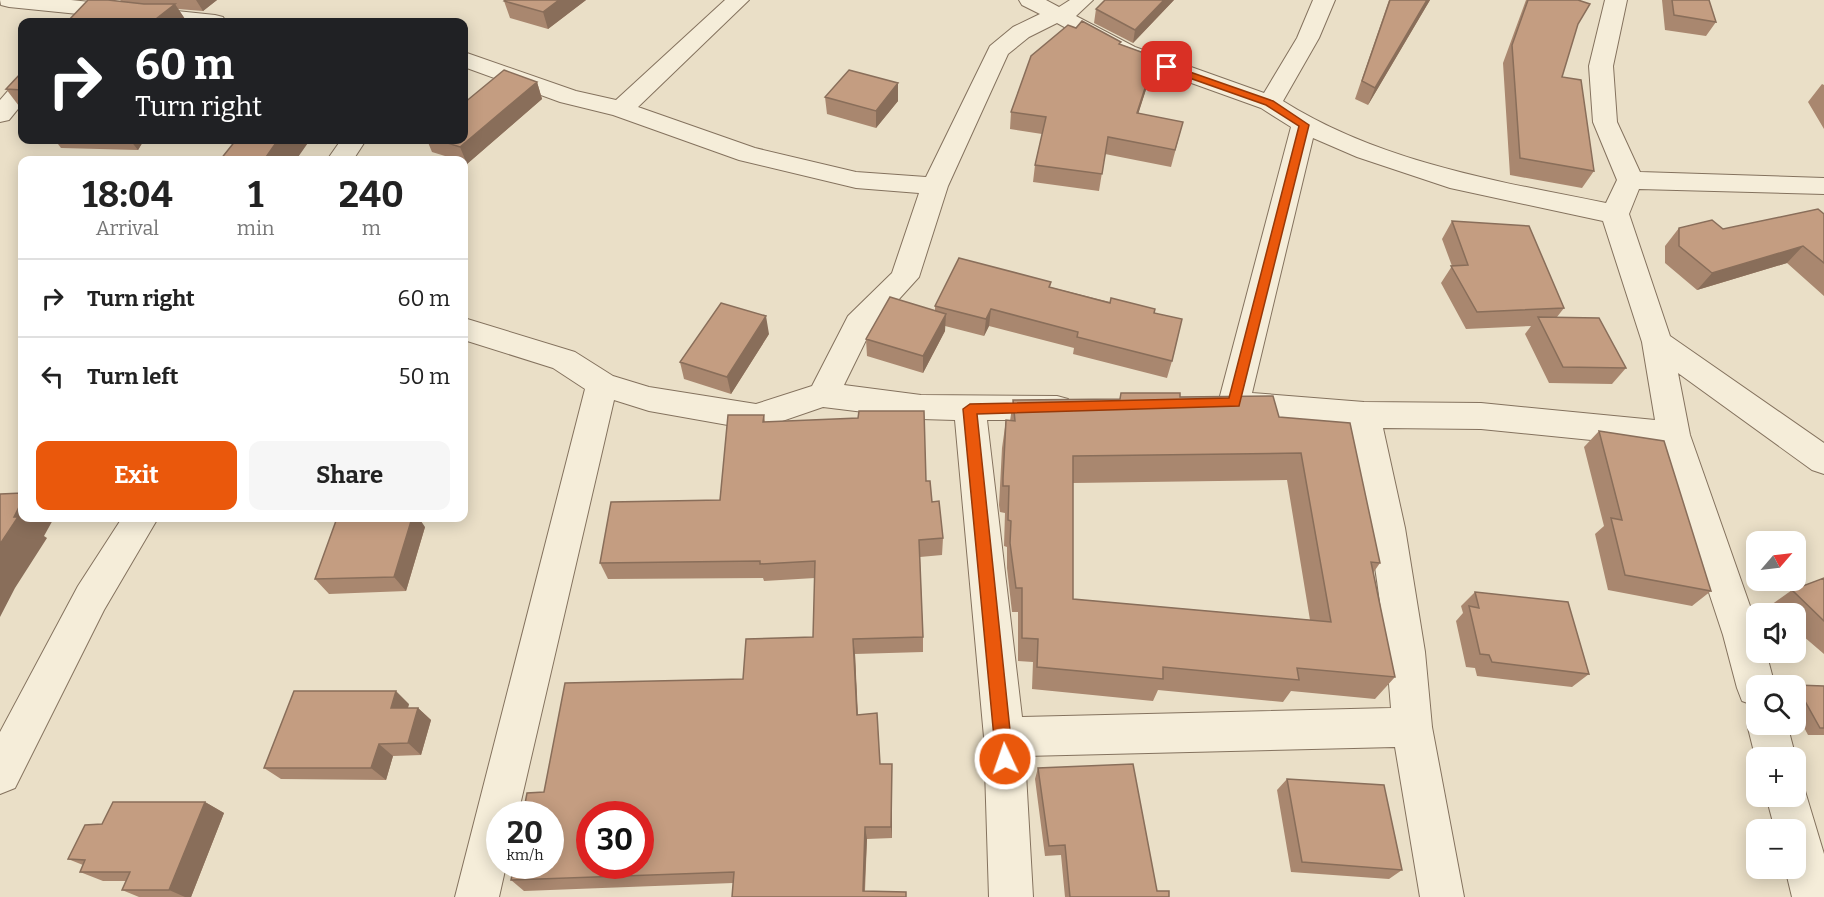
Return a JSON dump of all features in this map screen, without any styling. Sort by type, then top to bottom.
[{"type":"street","points":[[9,0],[170,18]]},
{"type":"street","points":[[621,108],[738,0]]},
{"type":"street","points":[[1030,0],[1072,7],[1127,52],[1270,103],[1304,125],[1366,151],[1459,182],[1615,214]]},
{"type":"street","points":[[1270,103],[1308,38],[1324,0]]},
{"type":"street","points":[[1616,0],[1602,66],[1605,122],[1630,180],[1615,214],[1657,342],[1674,435],[1742,635],[1753,675]]},
{"type":"street","points":[[823,395],[858,324],[905,277],[935,186],[998,51],[1006,42],[1035,24],[1072,7]]},
{"type":"street","points":[[468,60],[569,97],[621,108],[748,154],[856,180],[935,186]]},
{"type":"street","points":[[0,115],[18,94]]},
{"type":"street","points":[[1234,403],[1304,125]]},
{"type":"street","points":[[1630,180],[1824,186]]},
{"type":"street","points":[[468,330],[564,360],[603,384],[649,399],[756,417],[823,395],[921,407],[1080,408]]},
{"type":"street","points":[[1657,342],[1824,461]]},
{"type":"street","points":[[477,897],[603,384]]},
{"type":"street","points":[[1199,404],[1234,403],[1364,415],[1481,416],[1674,435]]},
{"type":"street","points":[[970,409],[1004,736],[1011,897]]},
{"type":"street","points":[[1364,415],[1388,528],[1406,652],[1412,727],[1442,897]]},
{"type":"street","points":[[0,774],[91,598],[138,522]]},
{"type":"street","points":[[1004,736],[1412,727]]},
{"type":"street","points":[[1790,807],[1814,896]]},
{"type":"building","points":[[88,0],[175,4],[157,18],[71,18]]},
{"type":"building","points":[[505,0],[559,0],[543,12]]},
{"type":"building","points":[[1105,0],[1164,0],[1135,30],[1096,9]]},
{"type":"building","points":[[1390,0],[1427,0],[1375,88],[1362,81]]},
{"type":"building","points":[[1528,0],[1578,0],[1590,4],[1578,24],[1562,77],[1581,80],[1594,171],[1520,158],[1512,45]]},
{"type":"building","points":[[1672,0],[1709,0],[1716,22],[1674,15]]},
{"type":"building","points":[[1082,21],[1121,42],[1119,44],[1155,57],[1137,113],[1183,122],[1175,150],[1108,137],[1102,174],[1035,165],[1046,117],[1011,112],[1031,56],[1068,25],[1076,28]]},
{"type":"building","points":[[504,70],[537,82],[468,140],[468,100]]},
{"type":"building","points":[[849,70],[898,83],[876,111],[825,97]]},
{"type":"building","points":[[18,76],[18,90],[6,89]]},
{"type":"building","points":[[233,144],[275,144],[267,156],[223,156]]},
{"type":"building","points":[[1818,209],[1824,214],[1824,263],[1803,246],[1712,273],[1679,246],[1679,228],[1712,220],[1723,229]]},
{"type":"building","points":[[1452,221],[1529,226],[1564,308],[1477,312],[1451,266],[1468,265]]},
{"type":"building","points":[[959,258],[1051,282],[1049,287],[1110,303],[1111,298],[1155,309],[1154,313],[1182,319],[1172,361],[1077,337],[1078,332],[991,309],[986,319],[935,306]]},
{"type":"building","points":[[890,297],[946,314],[923,356],[866,339]]},
{"type":"building","points":[[721,303],[766,316],[727,377],[680,362]]},
{"type":"building","points":[[1538,317],[1599,318],[1626,368],[1563,367]]},
{"type":"building","points":[[1121,393],[1180,393],[1180,397],[1273,396],[1279,417],[1350,423],[1380,563],[1371,562],[1395,677],[1297,668],[1299,680],[1163,667],[1163,679],[1037,667],[1038,639],[1022,638],[1022,588],[1016,588],[1010,543],[1009,486],[1003,486],[1006,420],[1015,421],[1013,400],[1120,399]],"holes":[[[1301,453],[1331,622],[1073,599],[1073,456]]]},
{"type":"building","points":[[859,411],[924,411],[926,481],[930,481],[932,502],[939,501],[943,538],[919,540],[923,637],[853,639],[857,715],[877,713],[880,764],[892,764],[891,827],[865,827],[863,891],[906,892],[906,897],[732,897],[734,872],[654,875],[654,801],[576,801],[576,878],[564,878],[564,801],[525,801],[527,793],[544,792],[565,683],[743,679],[746,639],[813,637],[815,561],[760,564],[760,561],[600,563],[611,502],[720,500],[728,415],[764,415],[763,422],[858,418]]},
{"type":"building","points":[[1599,431],[1664,441],[1711,591],[1625,575],[1611,518],[1622,520]]},
{"type":"building","points":[[18,493],[18,509],[14,517],[18,517],[0,544],[0,494]]},
{"type":"building","points":[[336,522],[411,522],[394,577],[315,579]]},
{"type":"building","points":[[1824,578],[1824,621],[1793,591],[1806,591],[1806,585]]},
{"type":"building","points":[[1475,592],[1568,602],[1589,674],[1492,662],[1489,655],[1480,654],[1469,606],[1479,608]]},
{"type":"building","points":[[1806,685],[1824,686],[1824,728],[1820,728],[1806,703]]},
{"type":"building","points":[[294,691],[396,691],[391,708],[418,708],[408,743],[379,744],[371,768],[264,768]]},
{"type":"building","points":[[1133,764],[1157,891],[1169,891],[1169,897],[1070,897],[1065,845],[1049,846],[1038,768]]},
{"type":"building","points":[[1287,779],[1384,785],[1402,870],[1302,862]]},
{"type":"building","points":[[113,802],[205,802],[169,890],[122,890],[130,872],[80,872],[85,860],[68,859],[85,825],[102,824]]},
{"type":"route","points":[[1005,759],[970,409],[1234,403],[1304,125],[1270,103],[1167,67]]}]
